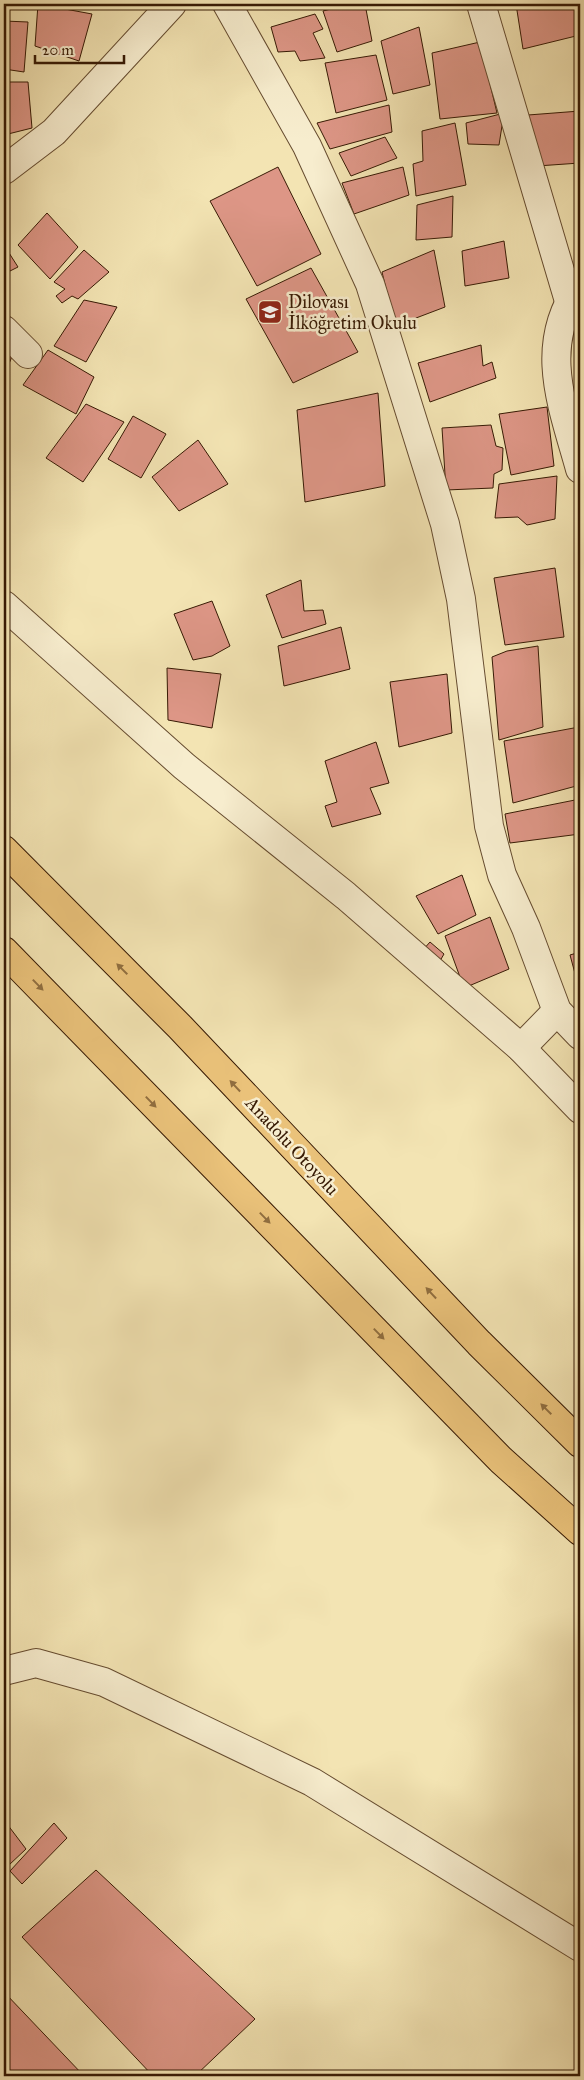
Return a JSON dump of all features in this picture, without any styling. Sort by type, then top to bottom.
[{"type":"highway","name":"Anadolu Otoyolu","points":[[4,850],[180,1027],[479,1344],[580,1443]]},
{"type":"highway","points":[[4,951],[501,1460],[580,1531]]},
{"type":"street","points":[[4,170],[54,132],[172,4]]},
{"type":"street","points":[[226,4],[307,146],[370,284],[420,437],[445,524],[461,599],[489,826],[502,875],[526,928],[557,1011],[580,1035]]},
{"type":"street","points":[[481,4],[575,293],[555,350],[559,392],[580,469]]},
{"type":"street","points":[[4,330],[28,354]]},
{"type":"street","points":[[4,605],[184,766],[346,896],[521,1048],[580,1109]]},
{"type":"street","points":[[521,1048],[557,1011]]},
{"type":"street","points":[[4,1671],[36,1663],[112,1686],[312,1782],[580,1947]]},
{"type":"building","points":[[38,4],[92,14],[79,61],[35,46]]},
{"type":"building","points":[[350,4],[365,4],[372,41],[337,52],[323,11]]},
{"type":"building","points":[[516,4],[580,4],[580,35],[523,49]]},
{"type":"building","points":[[315,14],[323,29],[313,33],[325,58],[300,61],[295,51],[278,52],[271,27]]},
{"type":"building","points":[[4,21],[28,22],[24,72],[4,69]]},
{"type":"building","points":[[419,27],[430,85],[393,94],[381,41]]},
{"type":"building","points":[[480,42],[497,113],[440,119],[432,53]]},
{"type":"building","points":[[376,55],[387,100],[336,113],[325,63]]},
{"type":"building","points":[[4,82],[28,82],[32,128],[4,135]]},
{"type":"building","points":[[389,105],[392,132],[330,149],[317,123]]},
{"type":"building","points":[[580,111],[580,163],[537,166],[528,115]]},
{"type":"building","points":[[504,113],[499,145],[468,144],[466,123]]},
{"type":"building","points":[[455,123],[466,185],[416,196],[413,164],[423,161],[422,131]]},
{"type":"building","points":[[385,137],[397,158],[351,176],[339,153]]},
{"type":"building","points":[[278,167],[321,254],[257,286],[210,201]]},
{"type":"building","points":[[403,167],[409,195],[354,214],[342,183]]},
{"type":"building","points":[[453,196],[452,237],[416,240],[417,205]]},
{"type":"building","points":[[47,213],[78,247],[50,279],[18,245]]},
{"type":"building","points":[[504,241],[509,278],[465,286],[462,251]]},
{"type":"building","points":[[4,245],[18,267],[4,274]]},
{"type":"building","points":[[84,250],[109,272],[78,299],[72,296],[62,303],[56,296],[65,289],[54,282]]},
{"type":"building","points":[[434,250],[445,307],[395,326],[382,272]]},
{"type":"building","points":[[311,268],[358,352],[293,383],[246,299]]},
{"type":"building","points":[[84,300],[117,307],[86,362],[54,346]]},
{"type":"building","points":[[481,345],[483,366],[492,362],[496,378],[430,402],[418,363]]},
{"type":"building","points":[[4,350],[13,354],[4,376]]},
{"type":"building","points":[[48,350],[94,377],[76,414],[23,385]]},
{"type":"building","points":[[378,393],[385,486],[305,502],[297,410]]},
{"type":"building","points":[[86,404],[124,422],[83,482],[46,458]]},
{"type":"building","points":[[547,407],[554,466],[511,475],[499,414]]},
{"type":"building","points":[[133,416],[166,434],[141,478],[108,459]]},
{"type":"building","points":[[491,425],[496,446],[503,448],[502,470],[494,474],[493,488],[446,490],[442,428]]},
{"type":"building","points":[[198,440],[228,484],[179,511],[152,477]]},
{"type":"building","points":[[557,476],[555,519],[527,525],[518,517],[495,518],[499,484]]},
{"type":"building","points":[[555,568],[564,637],[505,645],[494,578]]},
{"type":"building","points":[[301,580],[304,611],[323,610],[326,624],[282,638],[266,595]]},
{"type":"building","points":[[212,601],[230,646],[212,656],[193,660],[174,614]]},
{"type":"building","points":[[341,627],[350,669],[284,686],[278,646]]},
{"type":"building","points":[[538,646],[543,727],[499,740],[492,657],[507,651]]},
{"type":"building","points":[[167,668],[221,674],[212,728],[168,720]]},
{"type":"building","points":[[447,674],[452,733],[399,747],[390,682]]},
{"type":"building","points":[[579,727],[580,785],[513,803],[504,741]]},
{"type":"building","points":[[376,742],[389,783],[370,788],[381,814],[332,827],[325,806],[337,802],[325,761]]},
{"type":"building","points":[[580,799],[580,834],[510,843],[505,814]]},
{"type":"building","points":[[462,875],[476,915],[438,934],[416,896]]},
{"type":"building","points":[[490,917],[509,969],[464,988],[445,936]]},
{"type":"building","points":[[430,942],[444,954],[437,966],[422,951]]},
{"type":"building","points":[[580,952],[580,992],[570,955]]},
{"type":"building","points":[[4,1820],[26,1849],[9,1865],[4,1859]]},
{"type":"building","points":[[54,1823],[67,1838],[22,1884],[10,1871]]},
{"type":"building","points":[[96,1870],[255,2019],[195,2076],[153,2076],[22,1937]]},
{"type":"building","points":[[4,1992],[84,2076],[4,2076]]},
{"type":"place","name":"Dilovası İlköğretim Okulu","points":[[270,312]]}]
